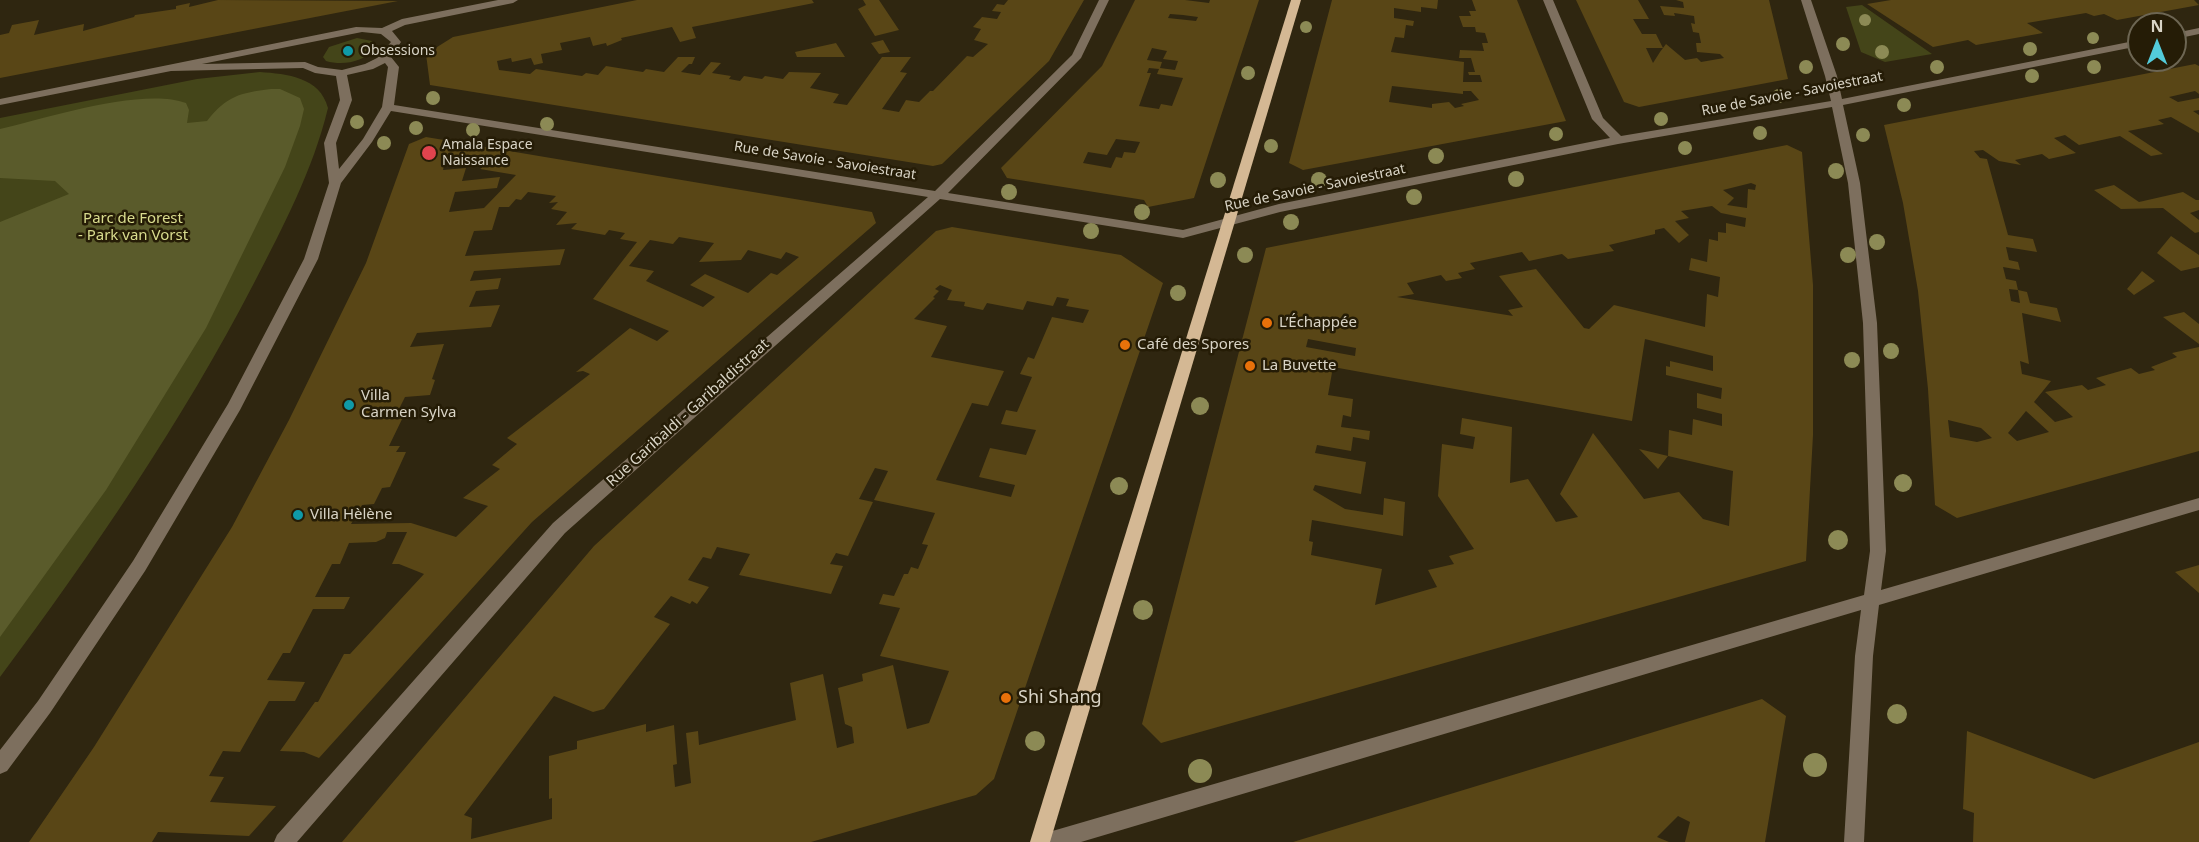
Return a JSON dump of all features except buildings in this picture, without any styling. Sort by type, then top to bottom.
[{"type":"main road","points":[[1040,842],[1296,0]]},
{"type":"street","points":[[384,31],[402,22],[513,0]]},
{"type":"street","name":"Rue Garibaldi - Garibaldistraat","points":[[284,842],[559,528],[959,176],[1077,56],[1104,0]]},
{"type":"street","points":[[1548,0],[1598,120],[1618,140]]},
{"type":"street","points":[[1806,0],[1831,76],[1854,183],[1870,323],[1878,551],[1864,656],[1854,842]]},
{"type":"street","points":[[0,102],[170,68],[271,44],[328,37],[348,31],[368,29],[384,31],[393,36],[396,42],[394,49],[386,57],[366,68],[341,73],[312,70],[306,57]]},
{"type":"street","points":[[170,68],[306,57],[328,37]]},
{"type":"street","name":"Rue de Savoie - Savoiestraat","points":[[388,107],[1183,234],[1279,208],[1618,140],[1837,102],[2127,45]]},
{"type":"street","points":[[0,765],[44,707],[140,566],[235,406],[311,259],[335,183],[368,140],[388,107],[394,67],[386,57]]},
{"type":"street","points":[[335,183],[330,143],[346,100],[341,73]]},
{"type":"street","points":[[1049,842],[2199,504]]},
{"type":"green space","points":[[1862,5],[1932,54],[1885,62],[1861,52],[1846,7]]},
{"type":"green space","points":[[357,38],[372,41],[375,49],[359,60],[346,63],[326,61],[323,57],[329,47]]},
{"type":"green space","name":"Parc de Forest - Park van Vorst","points":[[260,72],[301,79],[318,90],[324,98],[328,108],[306,176],[265,262],[226,335],[167,436],[69,582],[0,677],[0,118],[197,79]]},
{"type":"green space","name":"Parc de Forest - Park van Vorst","points":[[280,89],[300,98],[304,109],[300,126],[285,167],[206,328],[106,490],[0,637],[0,222],[69,194],[55,181],[0,178],[0,129],[94,106],[145,99],[167,99],[186,103],[189,110],[187,123],[207,121],[221,106],[234,97]]},
{"type":"place","name":"Obsessions","points":[[348,51]]},
{"type":"place","name":"Amala Espace Naissance","points":[[429,153]]},
{"type":"place","name":"L’Échappée","points":[[1267,323]]},
{"type":"place","name":"Café des Spores","points":[[1125,345]]},
{"type":"place","name":"La Buvette","points":[[1250,366]]},
{"type":"place","name":"Villa Carmen Sylva","points":[[349,405]]},
{"type":"place","name":"Villa Hèlène","points":[[298,515]]},
{"type":"place","name":"Shi Shang","points":[[1006,698]]}]
